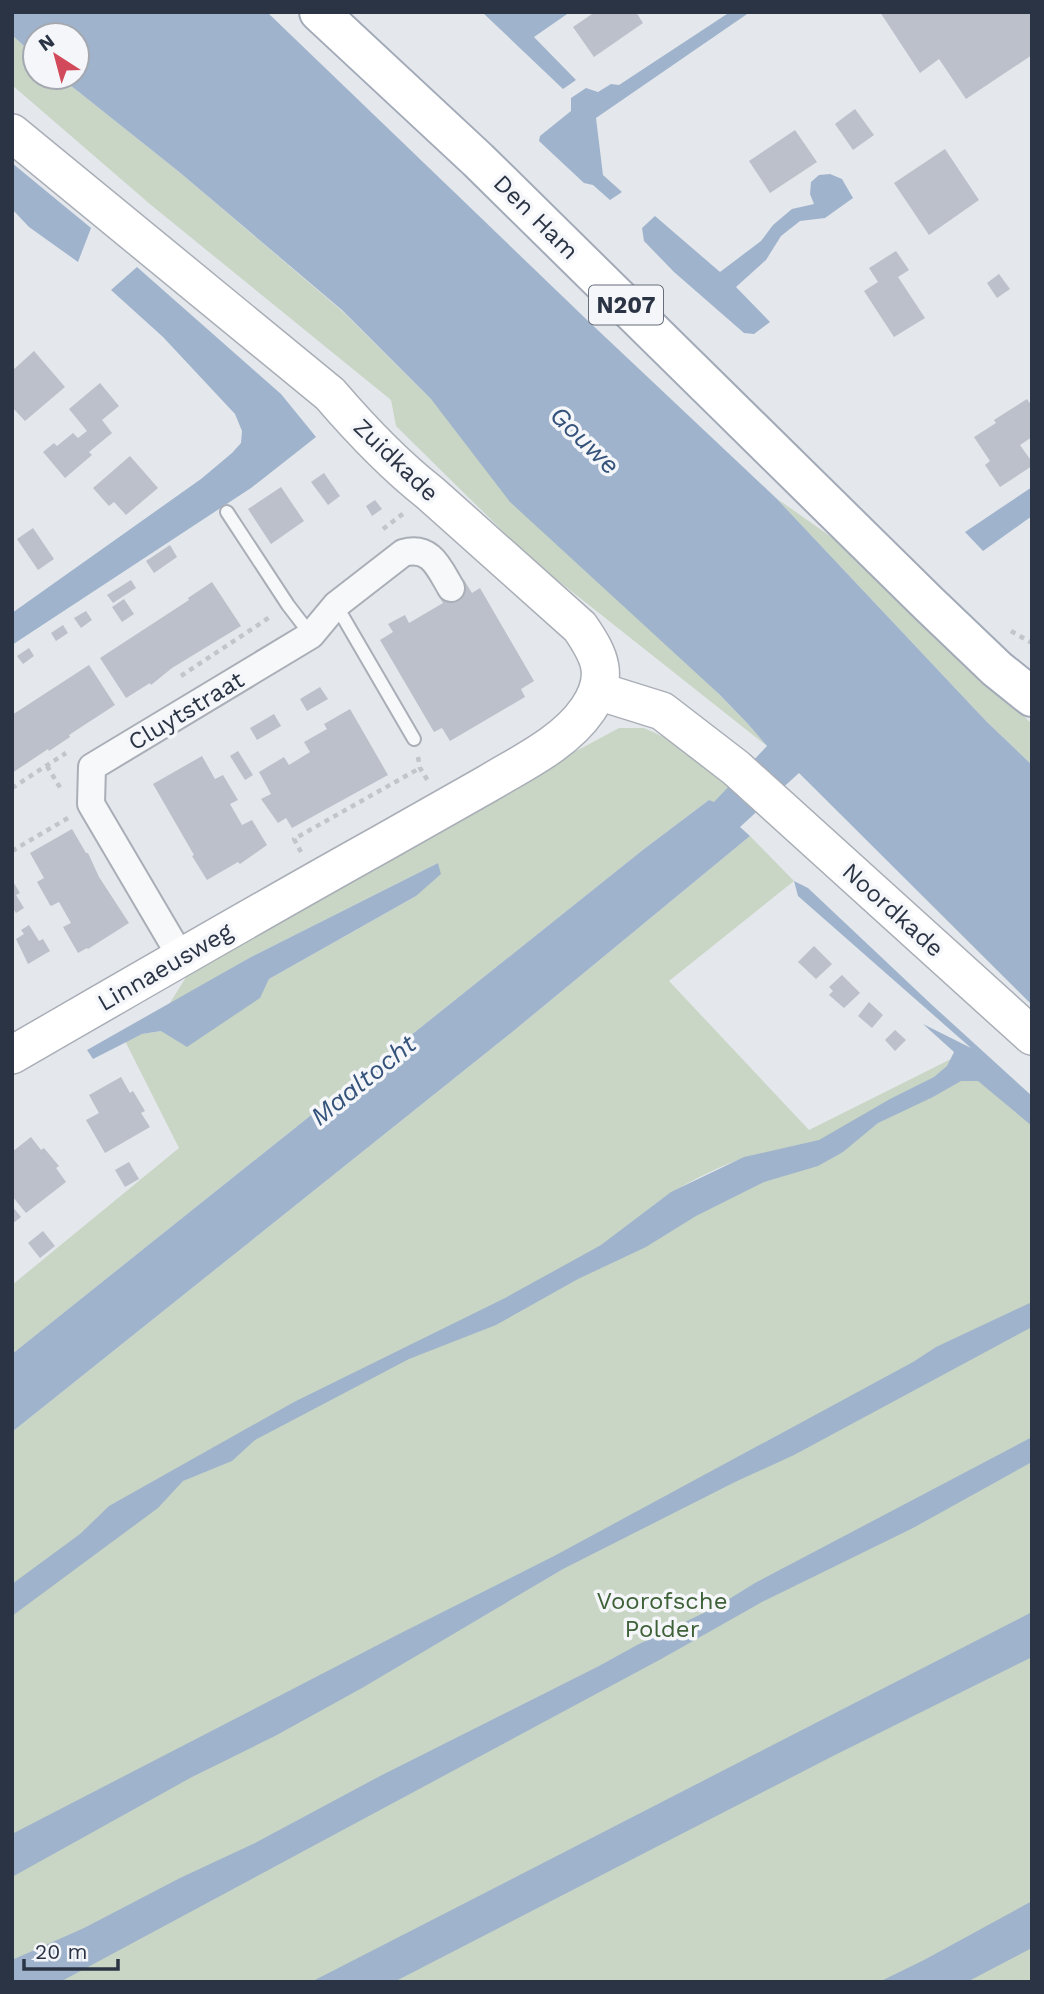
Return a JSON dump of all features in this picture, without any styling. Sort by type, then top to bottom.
[{"type":"main road","name":"Den Ham","points":[[319,12],[478,160],[929,603],[997,668],[1032,697]]},
{"type":"street","name":"Zuidkade","points":[[12,133],[330,394],[366,435],[407,475],[580,627],[601,665],[598,691]]},
{"type":"street","name":"Cluytstraat","points":[[92,804],[92,767],[311,635],[336,605],[403,553],[423,552],[432,558],[451,588]]},
{"type":"street","name":"Noordkade","points":[[598,691],[662,711],[755,785],[1032,1036]]},
{"type":"street","name":"Linnaeusweg","points":[[12,1055],[530,759],[576,725],[598,691]]},
{"type":"street","points":[[92,804],[181,957]]},
{"type":"lane","points":[[227,512],[311,635]]},
{"type":"lane","points":[[336,605],[414,739]]},
{"type":"path","points":[[414,739],[420,768],[445,808]]},
{"type":"path","points":[[318,879],[294,839],[420,768]]},
{"type":"path","points":[[12,852],[92,804]]},
{"type":"green space","points":[[12,35],[21,43],[21,91],[78,91],[178,171],[341,310],[431,399],[767,746],[532,560],[396,426],[391,400],[151,205],[12,85]]},
{"type":"green space","points":[[776,498],[857,555],[1032,724],[1032,765],[986,721]]},
{"type":"green space","points":[[619,728],[644,728],[688,748],[732,783],[714,803],[709,800],[644,849],[12,1354],[12,1285],[179,1148],[125,1041],[259,998],[269,979],[416,896],[438,863],[251,957],[168,1006],[195,963]]},
{"type":"green space","name":"Voorofsche Polder","points":[[750,836],[794,881],[669,981],[809,1130],[975,1047],[1032,1105],[1032,1982],[12,1982],[12,1432],[511,1033]],"holes":[[[761,1154],[647,1211],[669,1194],[701,1176],[733,1162]]]},
{"type":"water","points":[[12,12],[267,12],[776,498],[986,721],[1032,765],[1032,1005],[799,773],[740,827],[750,836],[511,1033],[12,1432],[12,1354],[644,849],[709,800],[714,802],[767,746],[719,694],[510,502],[431,399],[342,310],[178,171],[78,91],[91,91],[91,21],[21,21],[21,43],[12,35]]},
{"type":"water","points":[[482,12],[570,12],[534,37],[576,80],[563,89]]},
{"type":"water","points":[[730,12],[750,12],[596,118],[603,175],[622,192],[610,200],[593,185],[584,183],[539,141],[540,136],[571,111],[571,98],[586,88],[598,92],[611,84],[619,85]]},
{"type":"water","points":[[12,163],[91,228],[78,262],[29,227],[12,209]]},
{"type":"water","points":[[830,174],[842,179],[853,198],[825,218],[800,221],[781,236],[766,260],[736,287],[770,322],[754,334],[744,333],[674,272],[644,241],[642,228],[655,216],[720,272],[761,241],[773,225],[792,209],[814,204],[810,194],[811,182],[819,175]]},
{"type":"water","points":[[137,267],[281,394],[316,437],[251,488],[12,645],[12,613],[201,479],[241,443],[242,431],[235,414],[163,337],[111,290]]},
{"type":"water","points":[[1032,487],[1032,516],[983,551],[965,532]]},
{"type":"water","points":[[438,863],[441,874],[416,896],[269,979],[260,998],[187,1047],[161,1031],[142,1034],[93,1059],[87,1050],[251,957]]},
{"type":"water","points":[[794,881],[808,888],[1032,1096],[1032,1126],[978,1081],[961,1081],[878,1123],[843,1152],[818,1166],[764,1182],[496,1325],[409,1359],[255,1440],[232,1461],[183,1481],[158,1508],[12,1616],[12,1584],[80,1534],[109,1506],[294,1402],[505,1298],[601,1245],[671,1192],[744,1157],[819,1140],[934,1077],[947,1066],[954,1052],[923,1024],[971,1048],[798,896]]},
{"type":"water","points":[[1032,1302],[1032,1327],[794,1455],[563,1569],[362,1688],[275,1736],[192,1777],[12,1877],[12,1834],[556,1555],[913,1362],[936,1347]]},
{"type":"water","points":[[1032,1437],[1032,1462],[913,1528],[762,1602],[663,1658],[60,1982],[12,1982],[12,1960],[84,1928],[255,1843],[380,1776],[716,1607],[755,1583]]},
{"type":"water","points":[[1032,1612],[1032,1657],[394,1982],[311,1982]]},
{"type":"water","points":[[1032,1901],[1032,1948],[967,1982],[879,1982],[924,1960]]},
{"type":"building","points":[[595,12],[636,12],[643,23],[594,57],[573,27]]},
{"type":"building","points":[[880,12],[1032,12],[1032,55],[966,99],[939,59],[920,73]]},
{"type":"building","points":[[855,109],[874,135],[853,150],[835,124]]},
{"type":"building","points":[[795,130],[817,162],[770,193],[749,161]]},
{"type":"building","points":[[945,149],[979,200],[929,235],[894,183]]},
{"type":"building","points":[[896,251],[909,270],[898,277],[925,318],[894,337],[864,291],[878,282],[869,268]]},
{"type":"building","points":[[999,274],[1010,289],[997,298],[987,283]]},
{"type":"building","points":[[34,351],[65,387],[25,421],[12,407],[12,371]]},
{"type":"building","points":[[100,383],[119,406],[102,420],[112,433],[89,452],[92,455],[65,478],[43,452],[54,443],[57,446],[73,433],[78,438],[87,431],[69,409]]},
{"type":"building","points":[[1027,399],[1032,406],[1032,437],[1020,445],[1032,466],[1000,487],[985,465],[990,461],[974,437],[996,423],[994,420]]},
{"type":"building","points":[[130,456],[158,488],[126,515],[114,502],[109,506],[93,488]]},
{"type":"building","points":[[324,473],[340,496],[328,505],[311,482]]},
{"type":"building","points":[[281,487],[304,521],[271,544],[248,509]]},
{"type":"building","points":[[375,500],[382,509],[372,516],[366,506]]},
{"type":"building","points":[[33,528],[54,559],[38,570],[17,539]]},
{"type":"building","points":[[170,545],[177,557],[154,573],[146,561]]},
{"type":"building","points":[[131,580],[136,588],[113,603],[107,595]]},
{"type":"building","points":[[464,580],[472,593],[480,588],[534,681],[521,689],[525,697],[450,741],[442,728],[434,732],[380,640],[393,632],[388,624],[405,615],[409,623],[443,603],[438,595]]},
{"type":"building","points":[[212,582],[241,626],[172,668],[151,685],[150,683],[126,698],[100,658]]},
{"type":"building","points":[[124,599],[134,614],[122,622],[112,607]]},
{"type":"building","points":[[86,611],[92,620],[81,628],[74,618]]},
{"type":"building","points":[[63,625],[68,633],[56,641],[51,633]]},
{"type":"building","points":[[29,648],[34,656],[23,664],[17,656]]},
{"type":"building","points":[[89,665],[115,705],[12,773],[12,715]]},
{"type":"building","points":[[320,687],[328,699],[307,711],[300,699]]},
{"type":"building","points":[[350,709],[388,775],[292,828],[286,818],[278,823],[261,799],[271,794],[259,772],[284,757],[289,765],[310,752],[304,742],[327,729],[324,724]]},
{"type":"building","points":[[274,714],[281,726],[257,740],[250,728]]},
{"type":"building","points":[[238,751],[253,775],[245,780],[230,756]]},
{"type":"building","points":[[202,756],[215,779],[223,775],[238,800],[230,804],[242,825],[252,820],[267,845],[240,864],[238,862],[207,880],[153,784]]},
{"type":"building","points":[[72,829],[129,923],[78,953],[63,927],[71,923],[59,902],[50,905],[37,882],[44,878],[30,853]]},
{"type":"building","points":[[12,880],[20,893],[16,895],[24,908],[16,913],[12,907]]},
{"type":"building","points":[[29,925],[39,941],[43,939],[50,951],[28,964],[16,939],[24,934],[21,930]]},
{"type":"building","points":[[814,946],[832,964],[816,979],[798,962]]},
{"type":"building","points":[[842,975],[860,993],[844,1008],[829,995],[833,991],[829,987]]},
{"type":"building","points":[[869,1002],[883,1015],[872,1028],[858,1016]]},
{"type":"building","points":[[895,1030],[906,1040],[895,1051],[885,1040]]},
{"type":"building","points":[[121,1077],[145,1111],[141,1113],[150,1127],[105,1153],[86,1120],[99,1113],[89,1095]]},
{"type":"building","points":[[31,1137],[59,1166],[56,1168],[66,1182],[26,1213],[12,1196],[12,1152]]},
{"type":"building","points":[[129,1162],[139,1179],[125,1187],[115,1170]]},
{"type":"building","points":[[12,1206],[21,1217],[12,1224]]},
{"type":"building","points":[[43,1231],[55,1246],[40,1258],[28,1243]]},
{"type":"water label","name":"Gouwe","points":[[585,440]]},
{"type":"water label","name":"Maaltocht","points":[[363,1080]]}]
